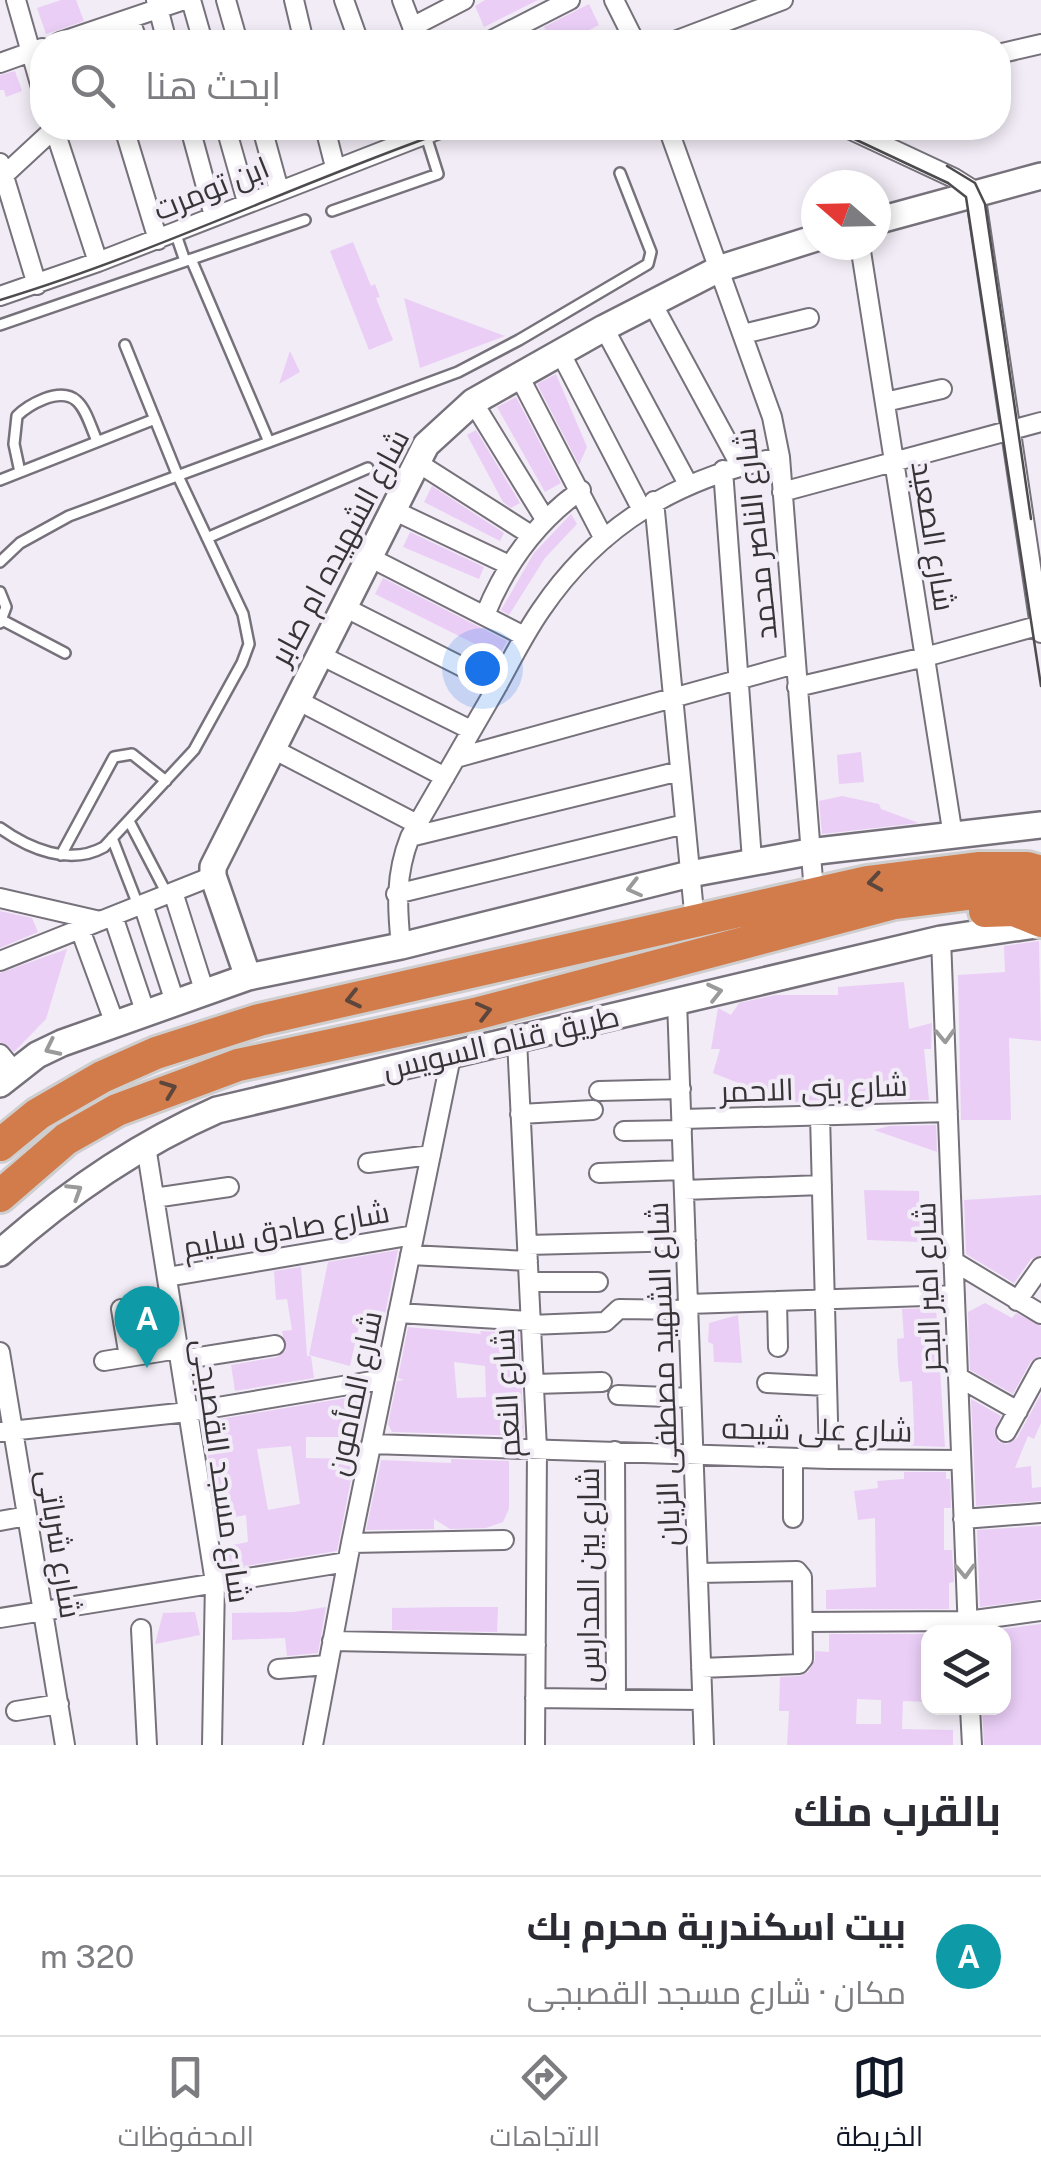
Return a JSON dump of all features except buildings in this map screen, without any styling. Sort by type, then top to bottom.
[{"type":"highway","name":"طريق قناه السويس","points":[[0,1196],[66,1138],[117,1110],[210,1073],[475,1014],[816,909],[978,868],[1027,868],[1041,872]]},
{"type":"highway","name":"طريق قناه السويس","points":[[0,1146],[38,1114],[102,1077],[205,1036],[259,1020],[694,922],[958,893],[998,890],[1041,894]]},
{"type":"highway","points":[[816,909],[884,926],[994,910],[1014,910],[1041,922]]},
{"type":"street","points":[[16,0],[30,33]]},
{"type":"street","points":[[97,30],[130,19],[157,4],[188,0],[199,30]]},
{"type":"street","points":[[226,0],[235,30]]},
{"type":"street","points":[[294,0],[301,30]]},
{"type":"street","points":[[344,0],[355,30]]},
{"type":"street","points":[[402,0],[413,30]]},
{"type":"street","points":[[422,30],[464,0]]},
{"type":"street","points":[[511,30],[570,0]]},
{"type":"street","points":[[614,0],[629,30]]},
{"type":"street","points":[[704,30],[784,0]]},
{"type":"street","points":[[157,4],[164,30]]},
{"type":"street","points":[[130,19],[134,30]]},
{"type":"street","points":[[1011,51],[1041,44]]},
{"type":"street","points":[[0,63],[30,52]]},
{"type":"street","points":[[36,285],[1,172],[40,140]]},
{"type":"street","points":[[58,140],[98,262]]},
{"type":"street","points":[[129,140],[166,236]]},
{"type":"street","points":[[193,140],[214,216]]},
{"type":"street","points":[[229,140],[247,202]]},
{"type":"street","points":[[265,140],[279,190]]},
{"type":"street","points":[[328,140],[336,167]]},
{"type":"street","name":"ابن تومرت","points":[[0,296],[166,236],[336,167],[386,140]]},
{"type":"street","name":"شارع الناصر محمد","points":[[673,140],[772,417],[780,457],[816,909]]},
{"type":"street","points":[[873,140],[954,178],[974,194],[1041,634]]},
{"type":"street","points":[[891,217],[1041,176]]},
{"type":"street","name":"شارع الشهيده ام صابر","points":[[213,876],[217,858],[270,748],[390,509],[415,460],[442,427],[518,374],[604,328],[721,268],[801,243]]},
{"type":"street","name":"شارع الصعيد","points":[[862,260],[953,836]]},
{"type":"street","points":[[652,304],[732,468],[738,678],[752,860]]},
{"type":"street","points":[[743,334],[809,318]]},
{"type":"street","points":[[604,328],[688,484]]},
{"type":"street","points":[[560,352],[648,505],[673,700],[694,922]]},
{"type":"street","points":[[518,374],[604,539]]},
{"type":"street","points":[[885,402],[942,389]]},
{"type":"street","points":[[473,402],[545,520]]},
{"type":"street","points":[[782,492],[1041,422]]},
{"type":"street","points":[[401,946],[396,894],[399,872],[414,830],[524,636],[560,584],[604,539],[648,505],[688,484],[732,468],[780,457]]},
{"type":"street","points":[[415,460],[531,534]]},
{"type":"street","points":[[485,615],[509,564],[531,534],[581,490]]},
{"type":"street","points":[[390,509],[509,564]]},
{"type":"street","points":[[367,556],[524,636]]},
{"type":"street","points":[[342,606],[498,685]]},
{"type":"street","points":[[797,687],[1040,625]]},
{"type":"street","points":[[318,654],[472,730]]},
{"type":"street","points":[[456,758],[795,664]]},
{"type":"street","points":[[295,699],[445,777]]},
{"type":"street","points":[[270,748],[414,830],[680,771]]},
{"type":"street","points":[[396,894],[685,824]]},
{"type":"street","points":[[5,1070],[62,1042],[248,977],[401,946],[752,860],[1041,825]]},
{"type":"street","points":[[0,961],[213,876],[248,977]]},
{"type":"street","points":[[170,893],[204,992]]},
{"type":"street","points":[[0,898],[106,918]]},
{"type":"street","points":[[140,905],[175,1002]]},
{"type":"street","points":[[106,918],[146,1014]]},
{"type":"street","name":"طريق قناه السويس","points":[[0,1253],[57,1202],[146,1146],[216,1110],[941,939],[1041,922]]},
{"type":"street","points":[[80,929],[114,1024]]},
{"type":"street","name":"شارع امير البحر","points":[[941,939],[967,1625]]},
{"type":"street","name":"شارع الشهيد مصطفى الزيان","points":[[678,1001],[704,1745]]},
{"type":"street","name":"شارع النعم","points":[[517,1040],[538,1450],[536,1745]]},
{"type":"street","name":"شارع المأمون","points":[[313,1745],[452,1052]]},
{"type":"street","points":[[599,1091],[680,1089]]},
{"type":"street","points":[[520,1114],[594,1110]]},
{"type":"street","name":"شارع بنى الاحمر","points":[[624,1131],[820,1115],[948,1112]]},
{"type":"street","points":[[820,1115],[829,1459]]},
{"type":"street","name":"شارع مسجد القصبجى","points":[[146,1146],[215,1582],[212,1745]]},
{"type":"street","points":[[368,1162],[431,1155]]},
{"type":"street","points":[[598,1172],[683,1170]]},
{"type":"street","points":[[684,1190],[822,1185]]},
{"type":"street","points":[[154,1198],[230,1187]]},
{"type":"street","name":"شارع صادق سليم","points":[[166,1276],[414,1235]]},
{"type":"street","points":[[410,1255],[528,1253],[686,1242]]},
{"type":"street","points":[[954,1262],[1041,1314]]},
{"type":"street","points":[[1017,1301],[1041,1267]]},
{"type":"street","points":[[528,1282],[598,1282]]},
{"type":"street","points":[[398,1313],[530,1323],[604,1322],[618,1309],[955,1295]]},
{"type":"street","points":[[777,1302],[778,1348]]},
{"type":"street","points":[[121,1308],[129,1357]]},
{"type":"street","points":[[104,1361],[276,1345]]},
{"type":"street","name":"شارع شرباتى","points":[[0,1352],[6,1431],[28,1516],[66,1745]]},
{"type":"street","points":[[1006,1432],[1041,1368]]},
{"type":"street","points":[[958,1376],[1018,1410]]},
{"type":"street","points":[[6,1431],[188,1412],[384,1379]]},
{"type":"street","points":[[534,1384],[602,1382]]},
{"type":"street","points":[[767,1383],[827,1386]]},
{"type":"street","points":[[618,1395],[691,1398]]},
{"type":"street","name":"شارع على شيحه","points":[[371,1444],[961,1460]]},
{"type":"street","name":"شارع بين المدارس","points":[[614,1451],[616,1699]]},
{"type":"street","points":[[793,1458],[793,1518]]},
{"type":"street","points":[[963,1520],[1041,1513]]},
{"type":"street","points":[[0,1521],[28,1516]]},
{"type":"street","points":[[0,1618],[215,1582],[349,1553],[504,1540]]},
{"type":"street","points":[[698,1573],[799,1572],[802,1577],[803,1659],[797,1666],[701,1668]]},
{"type":"street","points":[[976,1625],[1041,1610]]},
{"type":"street","points":[[803,1622],[921,1626]]},
{"type":"street","points":[[141,1629],[147,1745]]},
{"type":"street","points":[[332,1641],[536,1645]]},
{"type":"street","points":[[278,1668],[328,1665]]},
{"type":"street","points":[[536,1698],[702,1700]]},
{"type":"street","points":[[16,1711],[58,1704]]},
{"type":"street","points":[[970,1715],[972,1745]]},
{"type":"lane","points":[[332,211],[438,174],[434,140]]},
{"type":"lane","points":[[0,562],[20,543],[69,516],[458,372],[648,264],[651,252],[620,173]]},
{"type":"lane","points":[[0,325],[305,220]]},
{"type":"lane","points":[[166,236],[188,260],[269,442]]},
{"type":"lane","points":[[0,828],[34,848],[61,855],[95,852],[194,750],[249,644],[247,624],[177,474],[125,345]]},
{"type":"lane","points":[[20,472],[14,444],[17,416],[42,400],[63,393],[73,396],[84,410],[97,442]]},
{"type":"lane","points":[[0,480],[155,419]]},
{"type":"lane","points":[[207,538],[368,468]]},
{"type":"lane","points":[[0,592],[6,608],[1,622],[65,653]]},
{"type":"lane","points":[[61,855],[114,757],[132,754],[166,782]]},
{"type":"lane","points":[[129,820],[170,893]]},
{"type":"lane","points":[[112,838],[140,905]]},
{"type":"tram line","points":[[0,300],[115,261],[423,140]]},
{"type":"tram line","points":[[857,140],[948,183],[966,197],[1041,686]]},
{"type":"tram line","points":[[947,166],[975,183],[985,204],[1031,519]]},
{"type":"place","name":"بيت اسكندرية محرم بك","points":[[147,1368]]}]
